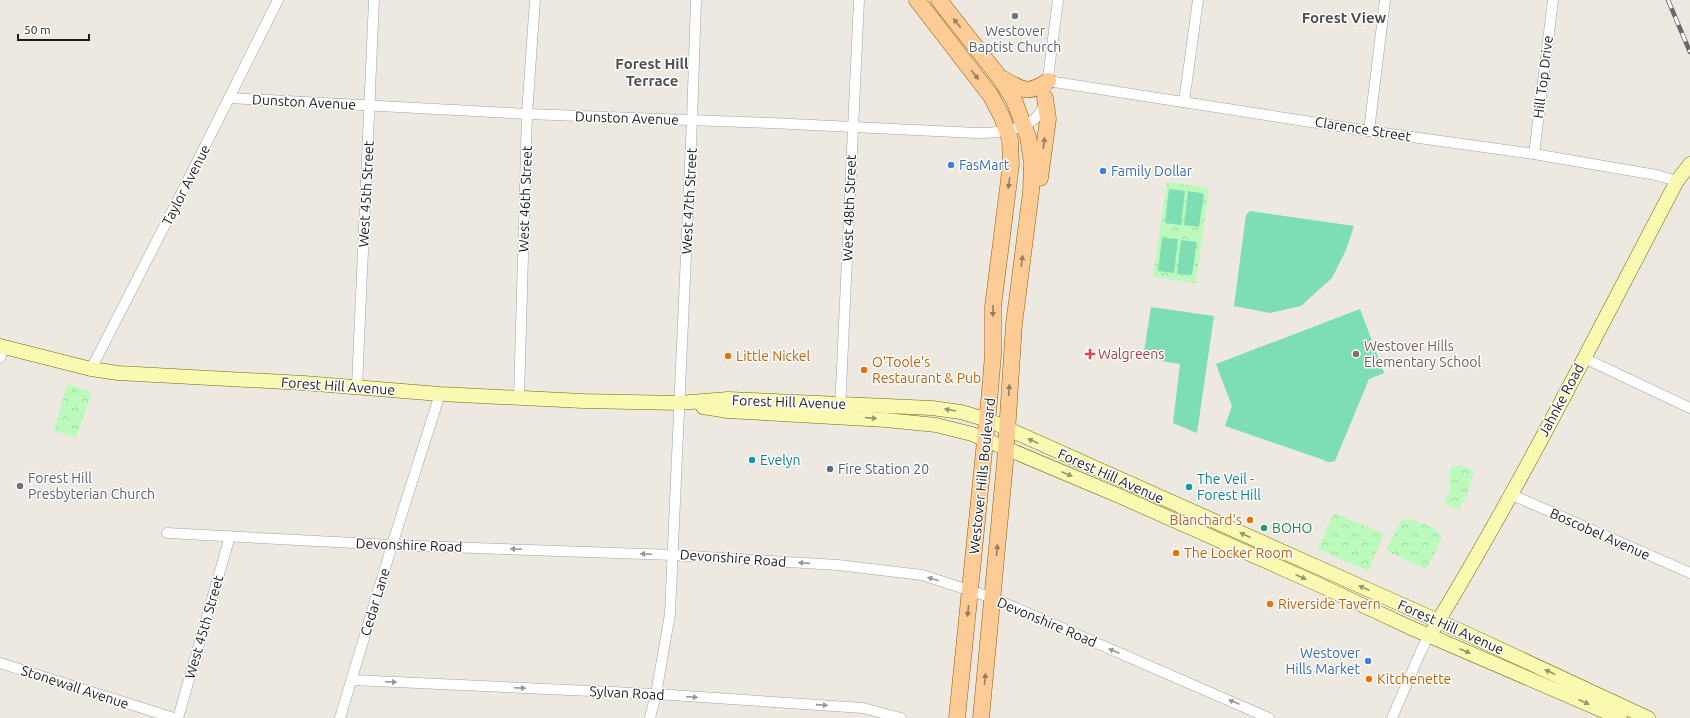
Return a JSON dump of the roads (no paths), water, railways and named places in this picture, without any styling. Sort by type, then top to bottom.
[{"type":"main road","name":"Westover Hills Boulevard","points":[[917,0],[991,96],[997,106],[1007,130],[1012,164],[993,307],[993,355],[988,420],[957,718]]},
{"type":"main road","name":"Westover Hills Boulevard","points":[[939,0],[1000,78],[1014,100],[1025,125],[1032,163],[1029,208],[1014,319],[1006,447],[981,718]]},
{"type":"main road","points":[[1000,78],[1022,90],[1038,88],[1048,81]]},
{"type":"main road","points":[[1029,208],[1039,184],[1048,119],[1045,98]]},
{"type":"main road","name":"Jahnke Road","points":[[1430,635],[1510,494],[1584,358],[1677,181],[1690,164]]},
{"type":"main road","name":"Forest Hill Avenue","points":[[1,350],[91,369],[118,373],[358,387],[440,394],[583,401],[679,403],[728,399],[840,410],[936,425],[972,434],[1006,447],[1620,718]]},
{"type":"main road","name":"Forest Hill Avenue","points":[[840,410],[948,410],[988,420],[1438,621],[1648,718]]},
{"type":"street","name":"Taylor Avenue","points":[[91,369],[278,0]]},
{"type":"street","name":"West 45th Street","points":[[358,387],[374,0]]},
{"type":"street","name":"West 46th Street","points":[[519,398],[527,114],[535,0]]},
{"type":"street","name":"West 47th Street","points":[[650,718],[656,694],[670,614],[696,0]]},
{"type":"street","name":"West 48th Street","points":[[840,410],[859,0]]},
{"type":"street","points":[[1025,125],[1034,121],[1043,108],[1048,81],[1058,0]]},
{"type":"street","points":[[1184,102],[1198,0]]},
{"type":"street","points":[[1369,131],[1385,0]]},
{"type":"street","name":"Hill Top Drive","points":[[1534,154],[1553,0]]},
{"type":"street","name":"Clarence Street","points":[[1048,81],[1369,131],[1534,154],[1656,175],[1677,181]]},
{"type":"street","name":"Dunston Avenue","points":[[229,98],[527,114],[978,133],[1007,130],[1025,125]]},
{"type":"street","points":[[1584,358],[1690,408]]},
{"type":"street","name":"Cedar Lane","points":[[340,718],[392,545],[440,394]]},
{"type":"street","name":"Boscobel Avenue","points":[[1510,494],[1690,573]]},
{"type":"street","name":"Devonshire Road","points":[[167,533],[392,545],[673,555],[838,565],[922,575],[993,598],[1269,718]]},
{"type":"street","name":"West 45th Street","points":[[178,718],[230,536]]},
{"type":"street","points":[[1392,718],[1421,651],[1430,635]]},
{"type":"street","name":"Stonewall Avenue","points":[[0,663],[174,718]]},
{"type":"street","name":"Sylvan Road","points":[[352,680],[656,694],[863,708],[901,718]]},
{"type":"railway","points":[[1668,0],[1690,52]]},
{"type":"place","name":"Westover Baptist Church","points":[[1015,16]]},
{"type":"place","name":"FasMart","points":[[951,165]]},
{"type":"place","name":"Family Dollar","points":[[1103,171]]},
{"type":"place","name":"Walgreens","points":[[1090,354]]},
{"type":"place","name":"Westover Hills Elementary School","points":[[1356,354]]},
{"type":"place","name":"Little Nickel","points":[[728,356]]},
{"type":"place","name":"O'Toole's Restaurant & Pub","points":[[864,370]]},
{"type":"place","name":"Evelyn","points":[[752,460]]},
{"type":"place","name":"Fire Station 20","points":[[830,469]]},
{"type":"place","name":"Forest Hill Presbyterian Church","points":[[20,486]]},
{"type":"place","name":"The Veil - Forest Hill","points":[[1189,487]]},
{"type":"place","name":"Blanchard's","points":[[1250,520]]},
{"type":"place","name":"BOHO","points":[[1264,528]]},
{"type":"place","name":"The Locker Room","points":[[1176,553]]},
{"type":"place","name":"Riverside Tavern","points":[[1270,604]]},
{"type":"place","name":"Westover Hills Market","points":[[1368,661]]},
{"type":"place","name":"Kitchenette","points":[[1369,679]]},
{"type":"district","name":"Forest View","points":[[1344,17]]},
{"type":"district","name":"Forest Hill Terrace","points":[[652,72]]}]
